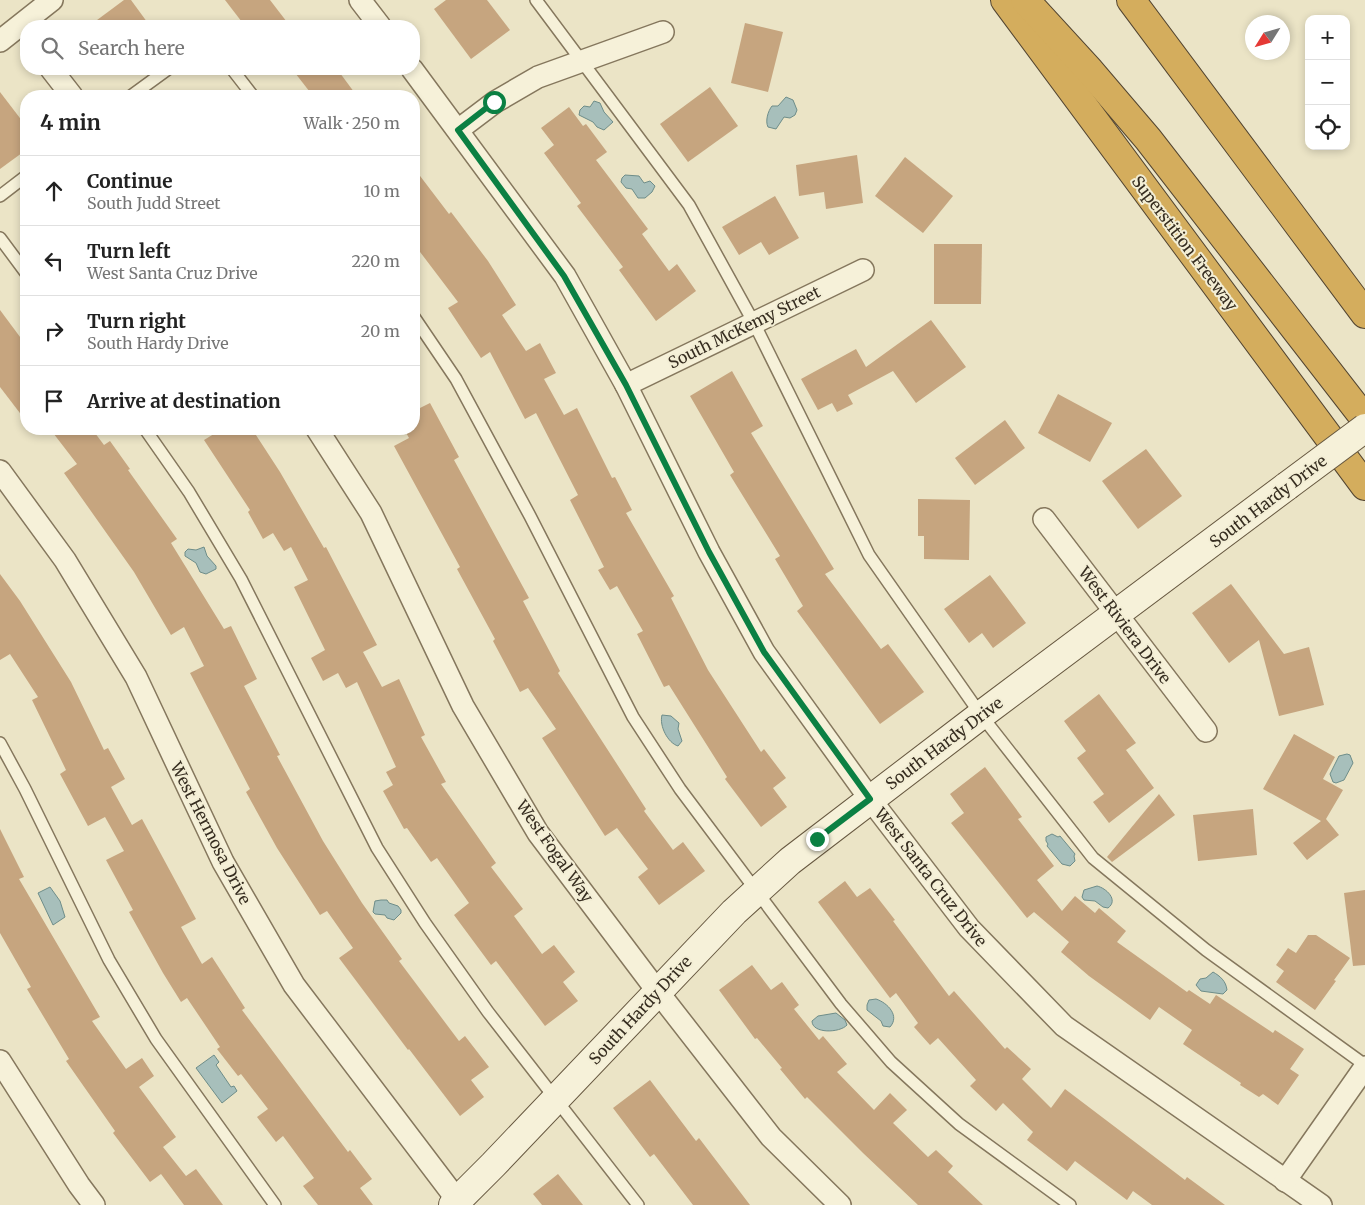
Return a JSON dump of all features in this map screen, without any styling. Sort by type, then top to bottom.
[{"type":"highway","name":"Superstition Freeway","points":[[1005,0],[1365,486]]},
{"type":"highway","points":[[1025,0],[1090,71],[1148,139],[1365,419]]},
{"type":"highway","points":[[1131,0],[1365,314]]},
{"type":"street","points":[[33,20],[52,0]]},
{"type":"street","points":[[360,0],[375,20]]},
{"type":"street","points":[[458,130],[494,102],[538,77],[663,32]]},
{"type":"street","points":[[0,41],[20,33]]},
{"type":"street","points":[[56,75],[67,90]]},
{"type":"street","name":"West Santa Cruz Drive","points":[[417,75],[564,276],[626,385],[709,552],[764,652],[870,799],[969,928],[1064,1026],[1321,1205]]},
{"type":"street","name":"South McKemy Street","points":[[626,385],[863,270]]},
{"type":"street","name":"South Hardy Drive","points":[[457,1203],[728,918],[790,861],[981,715],[1365,428]]},
{"type":"street","name":"West Fogal Way","points":[[321,435],[371,513],[463,706],[538,833],[771,1138],[840,1205]]},
{"type":"street","name":"West Hermosa Drive","points":[[0,471],[65,560],[136,677],[223,862],[294,985],[457,1203]]},
{"type":"street","name":"West Riviera Drive","points":[[1044,519],[1206,731]]},
{"type":"street","points":[[0,1061],[94,1205]]},
{"type":"street","points":[[1285,1181],[1365,1066]]},
{"type":"lane","points":[[536,0],[689,205],[754,323],[869,555],[981,715],[1093,858],[1206,950],[1365,1066]]},
{"type":"lane","points":[[139,90],[160,75]]},
{"type":"lane","points":[[237,75],[248,90]]},
{"type":"lane","points":[[0,196],[20,181]]},
{"type":"lane","points":[[0,238],[20,265]]},
{"type":"lane","points":[[420,326],[456,379],[530,516],[633,717],[680,788],[756,891],[841,1004],[891,1062],[959,1124],[1070,1205]]},
{"type":"lane","points":[[149,435],[189,492],[241,580],[378,848],[425,923],[555,1100],[638,1205]]},
{"type":"lane","points":[[0,742],[109,960],[156,1039],[275,1205]]},
{"type":"water","points":[[786,97],[793,100],[797,110],[795,115],[790,118],[784,117],[776,129],[768,127],[768,113],[772,106],[778,106]]},
{"type":"water","points":[[594,101],[600,103],[604,112],[613,122],[604,130],[579,115],[580,110],[584,106],[590,107]]},
{"type":"water","points":[[625,175],[639,176],[644,183],[650,181],[655,186],[652,192],[645,198],[638,198],[632,189],[626,188],[621,182]]},
{"type":"water","points":[[204,547],[207,556],[216,566],[216,569],[206,574],[200,572],[196,563],[185,556],[185,552],[188,549],[196,550]]},
{"type":"water","points":[[662,715],[671,716],[679,723],[678,729],[682,741],[678,746],[665,734],[661,719]]},
{"type":"water","points":[[1350,755],[1353,763],[1344,780],[1336,783],[1333,782],[1330,774],[1339,756]]},
{"type":"water","points":[[1052,834],[1060,836],[1075,854],[1075,861],[1070,866],[1062,864],[1047,846],[1046,837]]},
{"type":"water","points":[[1097,886],[1104,889],[1112,898],[1111,905],[1108,908],[1095,901],[1084,900],[1082,897],[1084,890]]},
{"type":"water","points":[[50,887],[60,901],[65,917],[53,925],[38,893]]},
{"type":"water","points":[[387,900],[389,903],[398,906],[401,910],[401,913],[394,920],[373,912],[375,901]]},
{"type":"water","points":[[1213,972],[1224,981],[1227,990],[1223,994],[1201,991],[1196,985],[1200,979],[1206,978]]},
{"type":"water","points":[[876,999],[885,1004],[893,1014],[894,1019],[890,1027],[883,1026],[881,1021],[867,1010],[869,1000]]},
{"type":"water","points":[[836,1013],[845,1020],[847,1025],[843,1028],[827,1031],[816,1028],[813,1025],[812,1021],[818,1016]]},
{"type":"water","points":[[214,1055],[219,1062],[216,1065],[231,1087],[234,1086],[237,1091],[222,1103],[196,1068]]},
{"type":"building","points":[[124,0],[131,0],[146,20],[97,20]]},
{"type":"building","points":[[225,0],[270,0],[285,20],[240,20]]},
{"type":"building","points":[[446,0],[487,0],[510,30],[471,59],[434,9]]},
{"type":"building","points":[[745,23],[783,32],[768,92],[731,83]]},
{"type":"building","points":[[297,75],[341,75],[353,90],[308,90]]},
{"type":"building","points":[[710,87],[738,126],[688,162],[660,124]]},
{"type":"building","points":[[0,92],[20,118],[20,154],[0,169]]},
{"type":"building","points":[[569,107],[583,126],[586,124],[607,152],[596,160],[648,229],[642,234],[669,271],[677,264],[696,291],[656,321],[619,270],[623,267],[577,206],[581,203],[544,153],[554,145],[541,128]]},
{"type":"building","points":[[857,155],[863,203],[826,209],[824,192],[799,196],[796,165]]},
{"type":"building","points":[[905,157],[953,196],[923,233],[875,196]]},
{"type":"building","points":[[420,176],[449,214],[451,212],[488,261],[516,305],[502,315],[526,351],[540,343],[556,373],[544,379],[564,415],[577,408],[612,478],[615,477],[632,510],[626,513],[674,596],[671,598],[708,670],[761,752],[764,749],[786,778],[773,788],[787,807],[761,827],[725,779],[727,777],[669,685],[664,687],[637,634],[643,631],[617,586],[610,590],[598,570],[604,567],[570,500],[578,495],[536,413],[525,419],[490,352],[481,358],[448,308],[458,302],[420,252]]},
{"type":"building","points":[[775,196],[799,238],[769,255],[761,242],[739,255],[722,227]]},
{"type":"building","points":[[934,244],[982,244],[981,304],[934,304]]},
{"type":"building","points":[[0,310],[20,337],[20,413],[0,387]]},
{"type":"building","points":[[931,320],[966,367],[916,403],[893,371],[848,395],[853,404],[837,412],[832,403],[818,410],[801,379],[856,349],[866,367]]},
{"type":"building","points":[[732,371],[763,426],[751,433],[834,569],[825,574],[881,649],[888,644],[924,692],[880,724],[797,611],[803,606],[775,559],[780,556],[730,475],[734,472],[690,396]]},
{"type":"building","points":[[1058,394],[1112,423],[1090,462],[1038,433]]},
{"type":"building","points":[[430,403],[459,457],[454,460],[529,598],[523,601],[560,671],[558,673],[646,809],[644,811],[673,850],[683,842],[705,871],[659,905],[638,877],[648,869],[617,828],[605,836],[542,738],[556,729],[528,688],[520,692],[493,641],[495,639],[457,569],[460,567],[394,446],[409,438],[407,435],[420,435],[420,408]]},
{"type":"building","points":[[1005,420],[1025,448],[975,485],[955,458]]},
{"type":"building","points":[[55,435],[96,435],[104,445],[110,441],[130,469],[128,470],[177,539],[171,543],[224,629],[231,626],[257,679],[244,686],[280,755],[277,756],[323,841],[362,903],[402,959],[399,961],[459,1041],[465,1036],[489,1067],[471,1080],[484,1097],[460,1116],[339,958],[353,948],[327,911],[320,915],[277,848],[246,792],[250,789],[190,673],[204,666],[184,627],[171,635],[134,572],[64,473],[77,464]]},
{"type":"building","points":[[212,435],[256,435],[280,472],[324,548],[326,547],[377,645],[363,652],[382,687],[399,679],[425,735],[421,737],[446,782],[441,784],[496,863],[491,867],[523,909],[514,916],[542,954],[554,945],[575,972],[563,982],[578,1001],[545,1026],[496,961],[491,965],[454,915],[469,903],[437,858],[431,862],[407,828],[404,829],[383,791],[393,785],[386,772],[396,767],[357,682],[346,688],[338,673],[323,681],[311,658],[325,650],[294,587],[308,580],[291,547],[284,551],[273,533],[263,539],[248,512],[250,510],[204,440]]},
{"type":"building","points":[[1146,449],[1182,496],[1138,529],[1102,481]]},
{"type":"building","points":[[918,499],[970,500],[969,560],[924,559],[924,536],[918,536]]},
{"type":"building","points":[[0,574],[20,601],[71,682],[104,750],[108,748],[125,779],[111,787],[132,825],[142,819],[196,919],[181,927],[202,964],[212,957],[245,1008],[242,1010],[348,1152],[350,1150],[372,1179],[360,1188],[373,1205],[318,1205],[303,1186],[314,1178],[283,1136],[276,1142],[257,1117],[268,1109],[241,1074],[238,1076],[217,1049],[220,1047],[187,998],[181,1002],[163,973],[129,912],[133,910],[106,860],[124,851],[105,817],[88,826],[60,774],[66,770],[32,700],[38,697],[10,654],[0,660]]},
{"type":"building","points":[[990,575],[1026,623],[993,648],[982,633],[969,643],[944,609]]},
{"type":"building","points":[[1231,584],[1284,654],[1309,647],[1324,705],[1279,716],[1259,640],[1229,663],[1192,613]]},
{"type":"building","points":[[1099,694],[1136,743],[1126,750],[1154,788],[1109,823],[1093,802],[1104,794],[1077,758],[1086,751],[1064,721]]},
{"type":"building","points":[[1294,734],[1335,757],[1323,779],[1343,790],[1326,819],[1339,835],[1307,860],[1293,843],[1321,821],[1263,789]]},
{"type":"building","points":[[985,767],[1022,817],[1018,819],[1054,866],[1037,880],[1062,911],[1075,896],[1095,913],[1099,908],[1126,931],[1117,942],[1187,992],[1189,990],[1210,1004],[1216,995],[1273,1033],[1275,1030],[1304,1049],[1290,1069],[1299,1075],[1278,1105],[1263,1094],[1259,1097],[1240,1085],[1241,1083],[1183,1044],[1192,1030],[1159,1007],[1150,1020],[1089,976],[1061,952],[1069,942],[1034,912],[1027,918],[951,823],[964,813],[950,794]]},
{"type":"building","points":[[1159,794],[1175,815],[1112,862],[1107,857]]},
{"type":"building","points":[[1253,809],[1257,855],[1198,861],[1193,815]]},
{"type":"building","points":[[0,829],[24,877],[19,879],[100,1017],[92,1021],[126,1069],[142,1058],[154,1076],[139,1087],[176,1137],[163,1147],[186,1176],[196,1169],[223,1205],[184,1205],[161,1174],[150,1182],[113,1133],[115,1131],[66,1061],[69,1059],[27,989],[31,987],[0,933]]},
{"type":"building","points":[[845,881],[857,897],[870,888],[949,996],[954,991],[1005,1049],[1007,1047],[1031,1069],[1022,1079],[1051,1108],[1065,1089],[1185,1180],[1187,1177],[1225,1205],[1152,1205],[1133,1191],[1127,1200],[1075,1161],[1067,1171],[1027,1140],[1033,1132],[1003,1103],[996,1111],[970,1086],[976,1080],[938,1038],[930,1045],[914,1027],[918,1023],[896,993],[890,998],[818,902]]},
{"type":"building","points":[[1365,890],[1365,965],[1353,966],[1344,893]]},
{"type":"building","points":[[1308,935],[1316,935],[1350,958],[1315,1010],[1276,982],[1284,971],[1276,965],[1288,948],[1296,953]]},
{"type":"building","points":[[752,965],[771,990],[782,982],[799,1005],[794,1009],[819,1040],[823,1036],[847,1064],[837,1072],[874,1110],[890,1093],[907,1110],[893,1123],[928,1157],[936,1150],[953,1166],[948,1172],[983,1205],[918,1205],[807,1097],[805,1099],[757,1038],[755,1039],[719,990]]},
{"type":"building","points":[[650,1080],[696,1141],[699,1138],[750,1205],[693,1205],[654,1154],[650,1157],[613,1108]]},
{"type":"building","points":[[558,1174],[583,1205],[542,1205],[533,1194]]},
{"type":"route","points":[[494,102],[458,130],[564,276],[626,385],[709,552],[764,652],[870,799],[817,839]]}]
